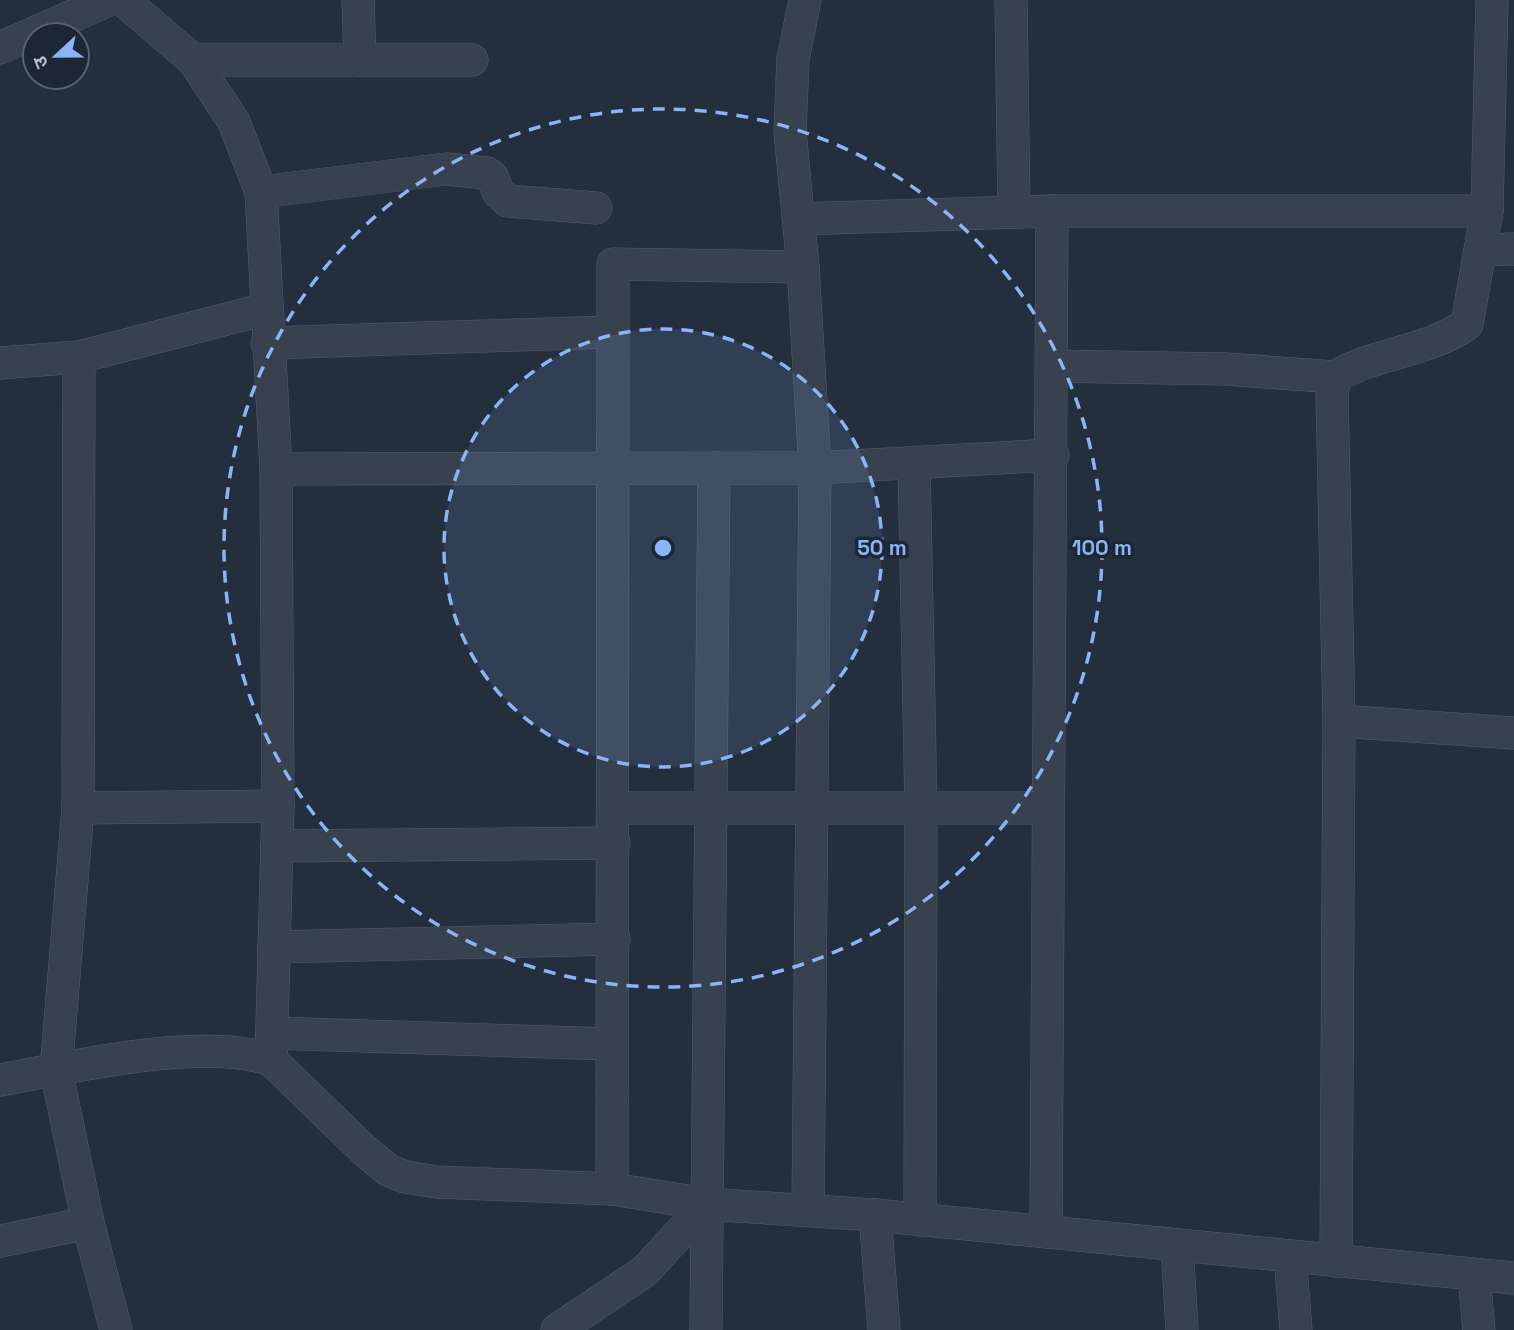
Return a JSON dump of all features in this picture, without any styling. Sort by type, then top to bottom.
[{"type":"street","points":[[0,48],[109,0]]},
{"type":"street","points":[[123,0],[193,60],[234,122],[261,192],[267,343],[276,468],[278,806],[272,1046],[364,1150],[388,1170],[405,1177],[437,1182],[612,1189],[705,1204],[875,1215],[1514,1278]]},
{"type":"street","points":[[358,0],[360,60]]},
{"type":"street","points":[[805,0],[793,59],[790,132],[803,267],[815,468],[814,808],[808,1210]]},
{"type":"street","points":[[1011,0],[1014,212]]},
{"type":"street","points":[[1052,366],[1225,369],[1335,377],[1350,367],[1449,337],[1467,324],[1487,211],[1492,0]]},
{"type":"street","points":[[193,60],[472,60]]},
{"type":"street","points":[[261,192],[446,169],[487,173],[493,178],[498,192],[508,201],[596,208]]},
{"type":"street","points":[[799,219],[1052,211],[1487,211]]},
{"type":"street","points":[[1046,1232],[1047,808],[1053,455],[1052,211]]},
{"type":"street","points":[[1480,250],[1514,249]]},
{"type":"street","points":[[612,1189],[615,469],[611,332],[613,264],[803,267]]},
{"type":"street","points":[[0,363],[79,357],[266,309]]},
{"type":"street","points":[[267,343],[611,332]]},
{"type":"street","points":[[79,357],[78,808],[55,1070],[88,1223],[116,1330]]},
{"type":"street","points":[[1335,377],[1332,393],[1339,721],[1336,1261]]},
{"type":"street","points":[[276,468],[815,468],[1053,455]]},
{"type":"street","points":[[914,462],[921,808],[920,1220]]},
{"type":"street","points":[[706,1330],[705,1204],[714,468]]},
{"type":"street","points":[[1339,721],[1514,733]]},
{"type":"street","points":[[78,808],[278,806]]},
{"type":"street","points":[[614,808],[1047,808]]},
{"type":"street","points":[[277,846],[614,843]]},
{"type":"street","points":[[274,947],[614,939]]},
{"type":"street","points":[[0,1080],[173,1053],[252,1053],[272,1046],[612,1044]]},
{"type":"street","points":[[557,1330],[645,1271],[705,1204]]},
{"type":"street","points":[[875,1215],[884,1330]]},
{"type":"street","points":[[0,1241],[88,1223]]},
{"type":"street","points":[[1177,1245],[1182,1330]]},
{"type":"street","points":[[1290,1256],[1296,1330]]},
{"type":"street","points":[[1474,1276],[1479,1330]]}]
